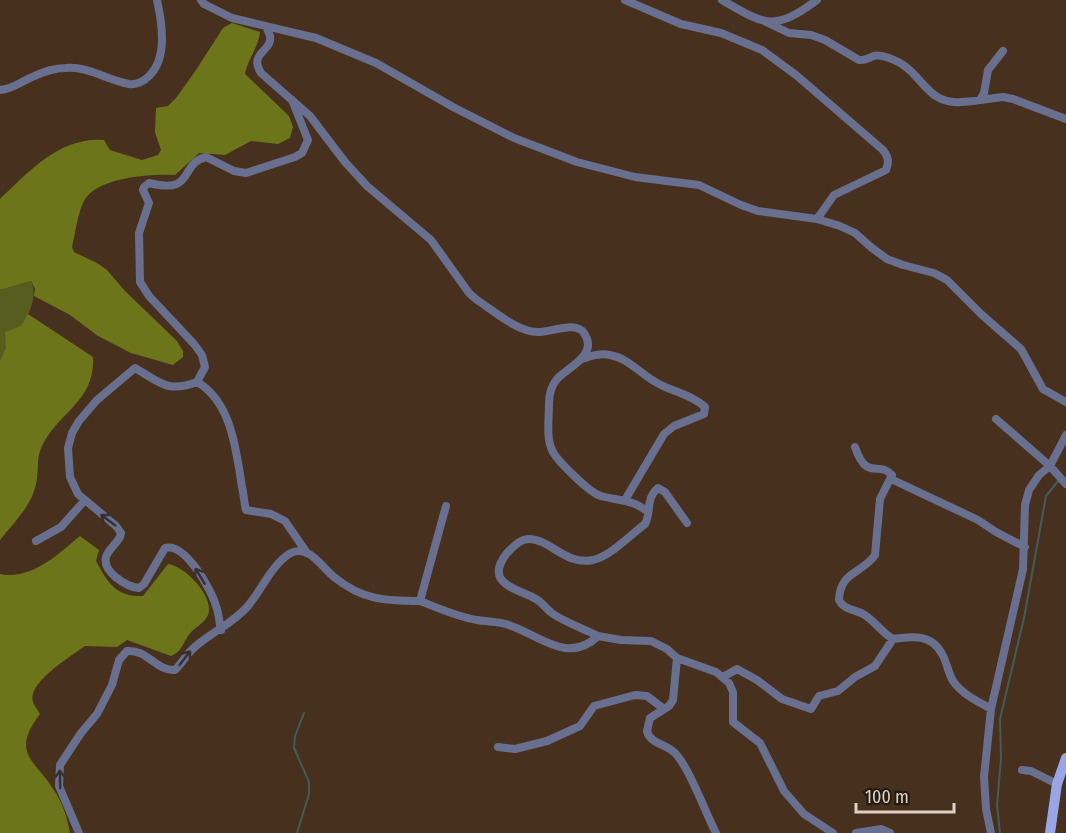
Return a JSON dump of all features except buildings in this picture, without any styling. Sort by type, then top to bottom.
[{"type":"main road","points":[[1050,833],[1057,784],[1066,759]]},
{"type":"street","points":[[0,90],[8,89],[30,77],[66,68],[81,69],[129,84],[144,81],[155,70],[161,57],[160,10],[157,0]]},
{"type":"street","points":[[201,0],[204,4],[232,18],[316,38],[376,63],[453,107],[514,138],[577,162],[635,177],[699,185],[741,206],[758,211],[817,219],[840,226],[855,233],[887,259],[934,273],[947,280],[1021,349],[1043,389],[1066,402]]},
{"type":"street","points":[[625,0],[681,24],[721,33],[762,50],[796,75],[884,150],[888,157],[885,170],[834,195],[817,219]]},
{"type":"street","points":[[722,0],[747,15],[789,33],[811,35],[825,40],[858,60],[862,61],[875,55],[892,58],[910,69],[930,93],[943,102],[1003,97],[1038,107],[1066,119]]},
{"type":"street","points":[[766,22],[787,19],[817,0]]},
{"type":"street","points":[[266,26],[270,37],[269,43],[256,64],[261,73],[310,116],[345,162],[367,186],[431,240],[463,285],[477,300],[530,332],[549,332],[572,327],[580,329],[588,342],[582,359]]},
{"type":"street","points":[[980,100],[984,93],[988,70],[1003,51]]},
{"type":"street","points":[[197,382],[205,367],[202,355],[149,296],[140,282],[139,233],[149,203],[144,187],[149,183],[167,188],[176,184],[183,179],[196,162],[207,157],[234,171],[246,173],[302,153],[308,140],[292,100]]},
{"type":"street","points":[[626,500],[669,429],[704,414],[705,407],[687,395],[658,384],[619,358],[608,354],[596,355],[582,359],[555,381],[549,400],[551,448],[557,458],[595,494],[626,500],[642,506],[648,512]]},
{"type":"street","points":[[221,630],[216,605],[207,587],[190,560],[178,549],[165,548],[144,584],[139,588],[111,572],[105,564],[105,559],[120,537],[119,529],[78,494],[70,477],[68,448],[72,433],[79,421],[97,400],[135,368],[167,387],[174,388],[197,382],[205,387],[216,401],[230,427],[239,464],[246,510],[272,514],[285,521],[307,553],[340,582],[369,597],[384,601],[420,601],[463,616],[511,625],[543,642],[559,647],[581,648],[598,636]]},
{"type":"street","points":[[996,419],[1050,466],[1065,483]]},
{"type":"street","points":[[992,833],[986,809],[984,777],[991,709],[1018,594],[1025,547],[1025,505],[1029,490],[1039,475],[1050,466],[1066,435]]},
{"type":"street","points":[[855,447],[862,465],[892,475],[880,499],[875,555],[872,560],[846,579],[842,584],[839,600],[847,608],[865,615],[892,639],[913,636],[932,642],[943,655],[954,682],[970,697],[991,709]]},
{"type":"street","points":[[891,479],[978,520],[1025,547]]},
{"type":"street","points":[[687,523],[666,492],[656,489],[647,505],[648,517],[645,524],[607,554],[585,561],[567,557],[541,542],[526,539],[514,547],[503,560],[500,575],[508,587],[533,597],[552,614],[598,636],[631,641],[651,641],[667,649],[676,658],[709,669],[723,677],[734,692],[733,722],[760,743],[784,791],[804,814],[833,833]]},
{"type":"street","points":[[36,541],[61,527],[85,500]]},
{"type":"street","points":[[420,601],[446,506]]},
{"type":"street","points":[[79,833],[59,786],[60,765],[97,714],[112,685],[122,655],[128,651],[134,651],[146,655],[162,667],[175,670],[197,645],[221,630],[245,610],[270,573],[288,554],[294,551],[307,553]]},
{"type":"street","points":[[723,677],[737,669],[757,680],[782,699],[811,709],[819,696],[838,691],[855,677],[875,666],[892,639]]},
{"type":"street","points":[[676,658],[673,700],[650,718],[648,736],[667,746],[680,759],[716,833]]},
{"type":"street","points":[[498,747],[515,749],[547,741],[580,726],[594,706],[635,694],[646,696],[664,709]]},
{"type":"street","points":[[1022,770],[1031,771],[1057,784]]},
{"type":"street","points":[[856,833],[881,829],[890,833]]},
{"type":"green space","points":[[232,23],[260,32],[245,74],[289,116],[293,127],[290,138],[278,144],[251,141],[225,155],[199,153],[175,175],[139,176],[100,187],[84,201],[72,247],[74,252],[107,270],[125,291],[177,341],[183,351],[183,357],[173,365],[131,353],[98,336],[70,315],[34,296],[35,289],[31,281],[0,290],[0,199],[34,167],[59,150],[73,144],[104,140],[110,150],[142,160],[158,155],[161,150],[155,132],[156,108],[168,106],[176,98],[223,28]]},
{"type":"green space","points":[[31,281],[34,291],[33,301],[24,322],[0,361],[0,290]]},
{"type":"green space","points":[[28,314],[93,357],[92,372],[83,394],[51,431],[41,447],[32,496],[0,540],[0,361],[6,348],[5,332],[21,326]]},
{"type":"green space","points":[[80,536],[99,550],[96,561],[109,582],[119,591],[134,596],[143,596],[168,564],[190,576],[203,591],[209,608],[208,615],[190,633],[174,655],[171,656],[127,640],[117,647],[85,646],[43,678],[36,686],[33,695],[34,704],[40,714],[31,727],[26,747],[28,755],[60,800],[70,833],[0,833],[0,574],[12,575],[33,570],[53,558]]},
{"type":"waterway","points":[[1000,833],[997,805],[1001,759],[1000,719],[1024,618],[1046,496],[1059,480]]},
{"type":"waterway","points":[[297,833],[309,794],[309,782],[294,748],[295,736],[304,713]]}]
